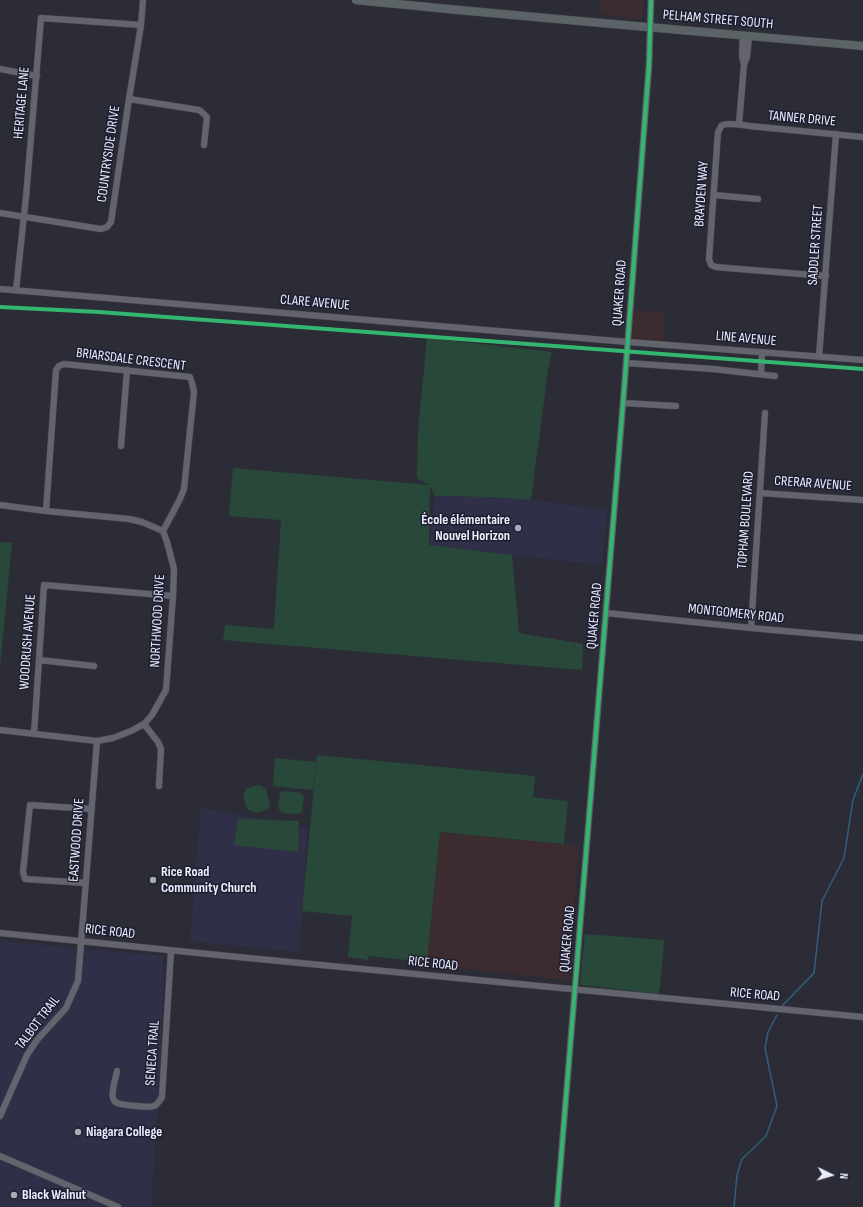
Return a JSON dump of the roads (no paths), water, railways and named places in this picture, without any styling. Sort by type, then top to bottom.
[{"type":"main road","name":"PELHAM STREET SOUTH","points":[[356,0],[863,46]]},
{"type":"street","name":"COUNTRYSIDE DRIVE","points":[[23,217],[101,229],[107,227],[111,222],[128,99],[141,25],[143,0]]},
{"type":"street","name":"QUAKER ROAD","points":[[557,1207],[628,342],[649,65],[651,0]]},
{"type":"street","name":"HERITAGE LANE","points":[[16,290],[26,197],[41,18],[141,25]]},
{"type":"street","points":[[739,124],[744,64],[742,56],[746,36]]},
{"type":"street","points":[[0,69],[37,76]]},
{"type":"street","points":[[128,99],[199,110],[203,112],[207,117],[204,145]]},
{"type":"street","name":"BRAYDEN WAY","points":[[739,124],[725,124],[721,126],[718,132],[709,259],[711,264],[716,267],[826,276]]},
{"type":"street","name":"TANNER DRIVE","points":[[739,124],[863,137]]},
{"type":"street","name":"SADDLER STREET","points":[[819,357],[836,134]]},
{"type":"street","points":[[714,195],[758,200]]},
{"type":"street","points":[[0,213],[23,217]]},
{"type":"street","name":"CLARE AVENUE","points":[[0,289],[628,342]]},
{"type":"street","name":"LINE AVENUE","points":[[628,342],[863,360]]},
{"type":"street","points":[[761,374],[762,352]]},
{"type":"street","points":[[626,363],[775,376]]},
{"type":"street","name":"BRIARSDALE CRESCENT","points":[[46,512],[56,370],[59,366],[64,364],[190,377],[194,392],[184,489],[180,500],[163,531]]},
{"type":"street","points":[[121,446],[127,370]]},
{"type":"street","points":[[623,403],[676,406]]},
{"type":"street","name":"TOPHAM BOULEVARD","points":[[751,628],[765,413]]},
{"type":"street","name":"CRERAR AVENUE","points":[[760,493],[863,500]]},
{"type":"street","points":[[0,505],[46,512],[129,519],[142,522],[163,531]]},
{"type":"street","name":"NORTHWOOD DRIVE","points":[[0,730],[97,741],[112,738],[131,731],[144,724],[152,715],[166,690],[173,596],[174,569],[163,531]]},
{"type":"street","name":"WOODRUSH AVENUE","points":[[34,734],[44,585],[173,596]]},
{"type":"street","name":"MONTGOMERY ROAD","points":[[606,613],[863,638]]},
{"type":"street","points":[[39,660],[94,666]]},
{"type":"street","points":[[144,724],[158,742],[161,749],[159,786]]},
{"type":"street","name":"EASTWOOD DRIVE","points":[[81,941],[97,741]]},
{"type":"street","points":[[86,883],[25,879],[23,872],[30,805],[92,809]]},
{"type":"street","name":"RICE ROAD","points":[[0,933],[171,951],[863,1017]]},
{"type":"street","name":"TALBOT TRAIL","points":[[0,1116],[23,1063],[32,1047],[63,1012],[70,999],[78,981],[81,941]]},
{"type":"street","name":"SENECA TRAIL","points":[[118,1071],[112,1097],[114,1101],[123,1104],[150,1107],[159,1102],[162,1096],[171,951]]},
{"type":"street","points":[[0,1156],[118,1207]]},
{"type":"waterway","points":[[781,1007],[814,973],[822,901],[844,858],[853,800],[863,774]]},
{"type":"waterway","points":[[734,1207],[737,1175],[742,1159],[766,1136],[777,1106],[765,1048],[768,1032],[777,1015]]},
{"type":"place","name":"École élémentaire Nouvel Horizon","points":[[518,528]]},
{"type":"place","name":"Rice Road Community Church","points":[[153,880]]},
{"type":"place","name":"Niagara College","points":[[78,1132]]},
{"type":"place","name":"Black Walnut","points":[[14,1195]]}]
